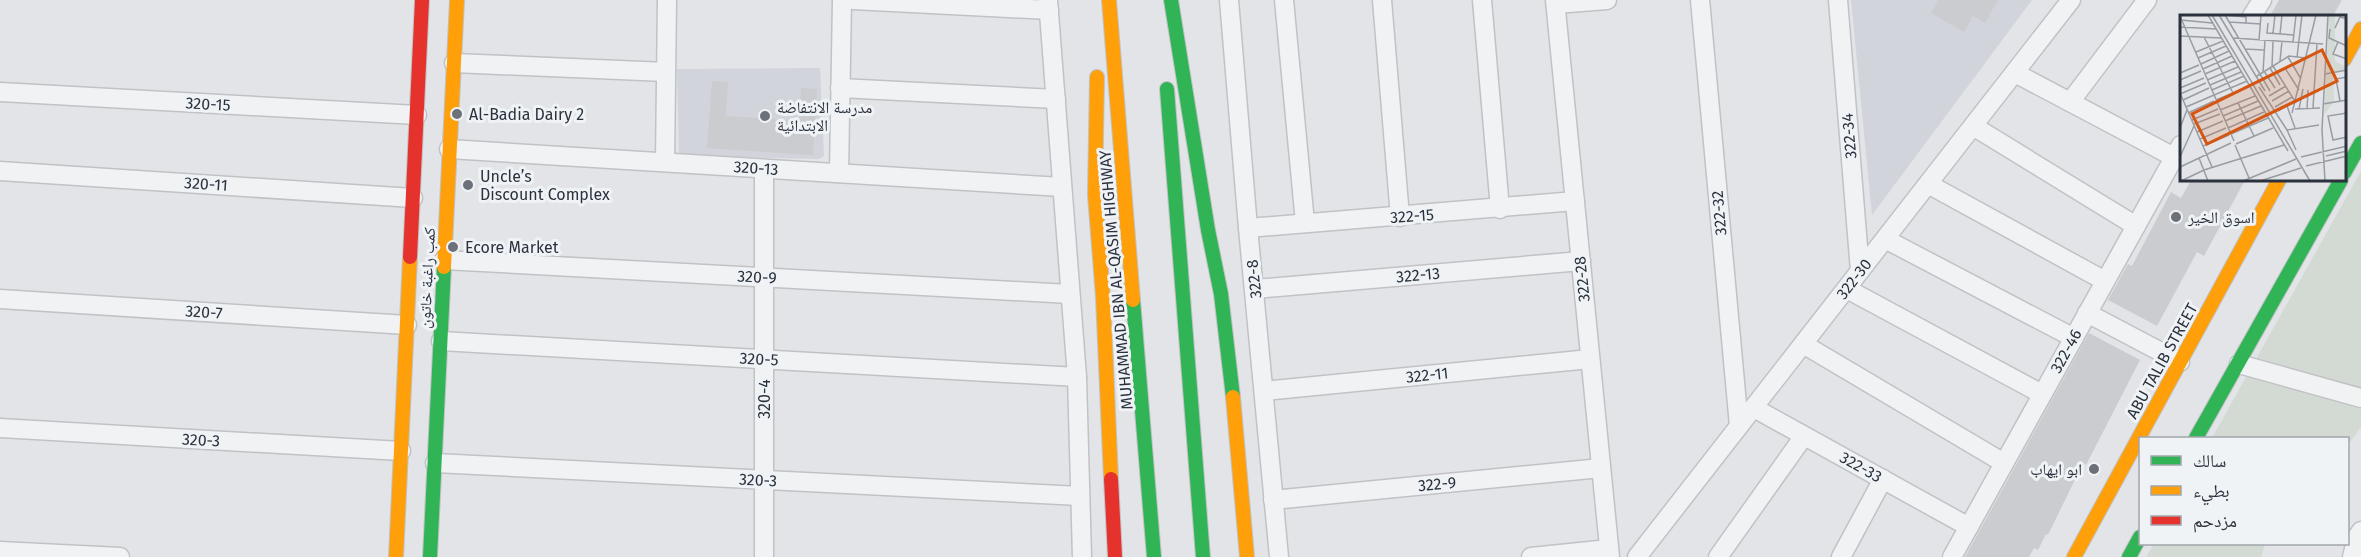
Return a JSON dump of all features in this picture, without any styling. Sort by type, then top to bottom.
[{"type":"main road","name":"كمب راغبة خاتون","points":[[396,557],[422,0]]},
{"type":"main road","name":"كمب راغبة خاتون","points":[[430,557],[457,0]]},
{"type":"main road","points":[[1098,0],[1098,34]]},
{"type":"main road","name":"MUHAMMAD IBN AL-QASIM HIGHWAY","points":[[1109,0],[1154,557]]},
{"type":"main road","points":[[1161,0],[1164,45]]},
{"type":"main road","points":[[1171,0],[1208,230],[1221,294],[1233,395],[1247,557]]},
{"type":"main road","points":[[2346,56],[2361,29]]},
{"type":"main road","points":[[1097,57],[1095,195],[1103,297],[1115,557]]},
{"type":"main road","points":[[1166,79],[1203,557]]},
{"type":"main road","points":[[2346,169],[2361,143]]},
{"type":"main road","name":"ABU TALIB STREET","points":[[2139,437],[2278,182]]},
{"type":"main road","points":[[2197,437],[2340,182]]},
{"type":"main road","name":"ABU TALIB STREET","points":[[2074,557],[2139,437]]},
{"type":"main road","points":[[2129,557],[2139,539]]},
{"type":"street","points":[[665,162],[668,0]]},
{"type":"street","points":[[839,173],[842,0]]},
{"type":"street","points":[[853,0],[1048,5],[1077,377],[1082,557]]},
{"type":"street","name":"322-8","points":[[1229,0],[1248,228],[1280,557]]},
{"type":"street","points":[[1284,0],[1305,223]]},
{"type":"street","points":[[1382,0],[1400,217]]},
{"type":"street","points":[[1482,0],[1500,209]]},
{"type":"street","points":[[1556,2],[1607,0]]},
{"type":"street","name":"322-32","points":[[1700,0],[1739,426]]},
{"type":"street","name":"322-34","points":[[1838,0],[1860,271]]},
{"type":"street","name":"322-30","points":[[1637,557],[2072,0]]},
{"type":"street","points":[[2070,102],[2147,0]]},
{"type":"street","points":[[2253,15],[2262,0]]},
{"type":"street","name":"322-28","points":[[1556,2],[1609,553]]},
{"type":"street","points":[[454,63],[666,72]]},
{"type":"street","points":[[2015,73],[2070,102],[2177,151]]},
{"type":"street","points":[[840,88],[1056,99]]},
{"type":"street","name":"320-15","points":[[0,92],[417,115]]},
{"type":"street","points":[[1973,126],[2136,226]]},
{"type":"street","name":"320-13","points":[[449,149],[1062,187]]},
{"type":"street","name":"322-46","points":[[1952,557],[2177,151]]},
{"type":"street","name":"320-4","points":[[764,169],[765,557]]},
{"type":"street","name":"320-11","points":[[0,171],[413,198]]},
{"type":"street","points":[[1928,184],[2105,280]]},
{"type":"street","name":"322-15","points":[[1248,228],[1500,209],[1575,201]]},
{"type":"street","points":[[1885,239],[2074,338]]},
{"type":"street","name":"320-9","points":[[444,260],[1070,294]]},
{"type":"street","name":"322-13","points":[[1255,289],[1581,261]]},
{"type":"street","points":[[1847,289],[2042,394]]},
{"type":"street","name":"320-7","points":[[0,299],[407,325]]},
{"type":"street","points":[[2087,313],[2180,362]]},
{"type":"street","name":"320-5","points":[[441,340],[1077,377]]},
{"type":"street","points":[[1803,344],[2004,463]]},
{"type":"street","name":"322-11","points":[[1264,391],[1590,359]]},
{"type":"street","points":[[2239,364],[2361,398]]},
{"type":"street","name":"322-33","points":[[1754,408],[1969,526]]},
{"type":"street","name":"320-3","points":[[0,428],[401,451]]},
{"type":"street","points":[[1718,557],[1804,436]]},
{"type":"street","name":"320-3","points":[[435,463],[1080,496]]},
{"type":"street","name":"322-9","points":[[1273,500],[1601,468]]},
{"type":"street","points":[[1841,557],[1883,479]]},
{"type":"street","points":[[2352,557],[2357,537],[2361,531]]},
{"type":"street","points":[[0,551],[120,557]]},
{"type":"street","points":[[1531,557],[1609,553]]},
{"type":"shaded area","points":[[1851,0],[2032,0],[1872,215]]},
{"type":"shaded area","points":[[820,68],[824,156],[819,159],[683,156],[679,152],[677,69]]},
{"type":"shaded area","points":[[2361,171],[2361,427],[2349,444],[2349,437],[2213,437]]},
{"type":"shaded area","points":[[2153,545],[2265,545],[2261,557],[2146,557]]},
{"type":"building","points":[[1939,0],[1998,0],[1985,23],[1973,16],[1964,32],[1931,13]]},
{"type":"building","points":[[2279,0],[2342,0],[2334,15],[2271,15]]},
{"type":"building","points":[[712,81],[728,82],[726,116],[799,121],[801,88],[817,89],[813,155],[707,148]]},
{"type":"building","points":[[2190,182],[2244,182],[2204,256],[2197,252],[2157,326],[2108,300],[2128,264],[2132,266],[2171,192],[2181,198]]},
{"type":"building","points":[[2089,333],[2140,360],[2086,465],[2083,463],[2048,535],[2046,534],[2038,550],[2034,548],[2029,557],[1965,557]]},
{"type":"traffic: fast","points":[[1171,0],[1208,230],[1221,294],[1233,397]]},
{"type":"traffic: fast","points":[[1167,89],[1203,557]]},
{"type":"traffic: fast","points":[[2346,169],[2361,143]]},
{"type":"traffic: fast","points":[[2197,437],[2340,182]]},
{"type":"traffic: fast","points":[[430,557],[444,267]]},
{"type":"traffic: fast","points":[[1133,300],[1154,557]]},
{"type":"traffic: fast","points":[[2129,557],[2139,539]]},
{"type":"traffic: slow","points":[[444,267],[457,0]]},
{"type":"traffic: slow","points":[[1109,0],[1133,300]]},
{"type":"traffic: slow","points":[[2346,56],[2361,29]]},
{"type":"traffic: slow","points":[[1097,77],[1095,195],[1103,297],[1111,479]]},
{"type":"traffic: slow","points":[[2139,437],[2278,182]]},
{"type":"traffic: slow","points":[[396,557],[410,257]]},
{"type":"traffic: slow","points":[[1233,397],[1247,557]]},
{"type":"traffic: slow","points":[[2074,557],[2139,437]]},
{"type":"traffic: jam","points":[[410,257],[422,0]]},
{"type":"traffic: jam","points":[[1111,479],[1115,557]]},
{"type":"place","name":"Al-Badia Dairy 2","points":[[457,114]]},
{"type":"place","name":"مدرسة الانتفاضة الابتدائية","points":[[765,116]]},
{"type":"place","name":"Uncle’s Discount Complex","points":[[468,185]]},
{"type":"place","name":"اسوق الخير","points":[[2176,217]]},
{"type":"place","name":"Ecore Market","points":[[453,247]]},
{"type":"place","name":"ابو ايهاب","points":[[2094,469]]}]
